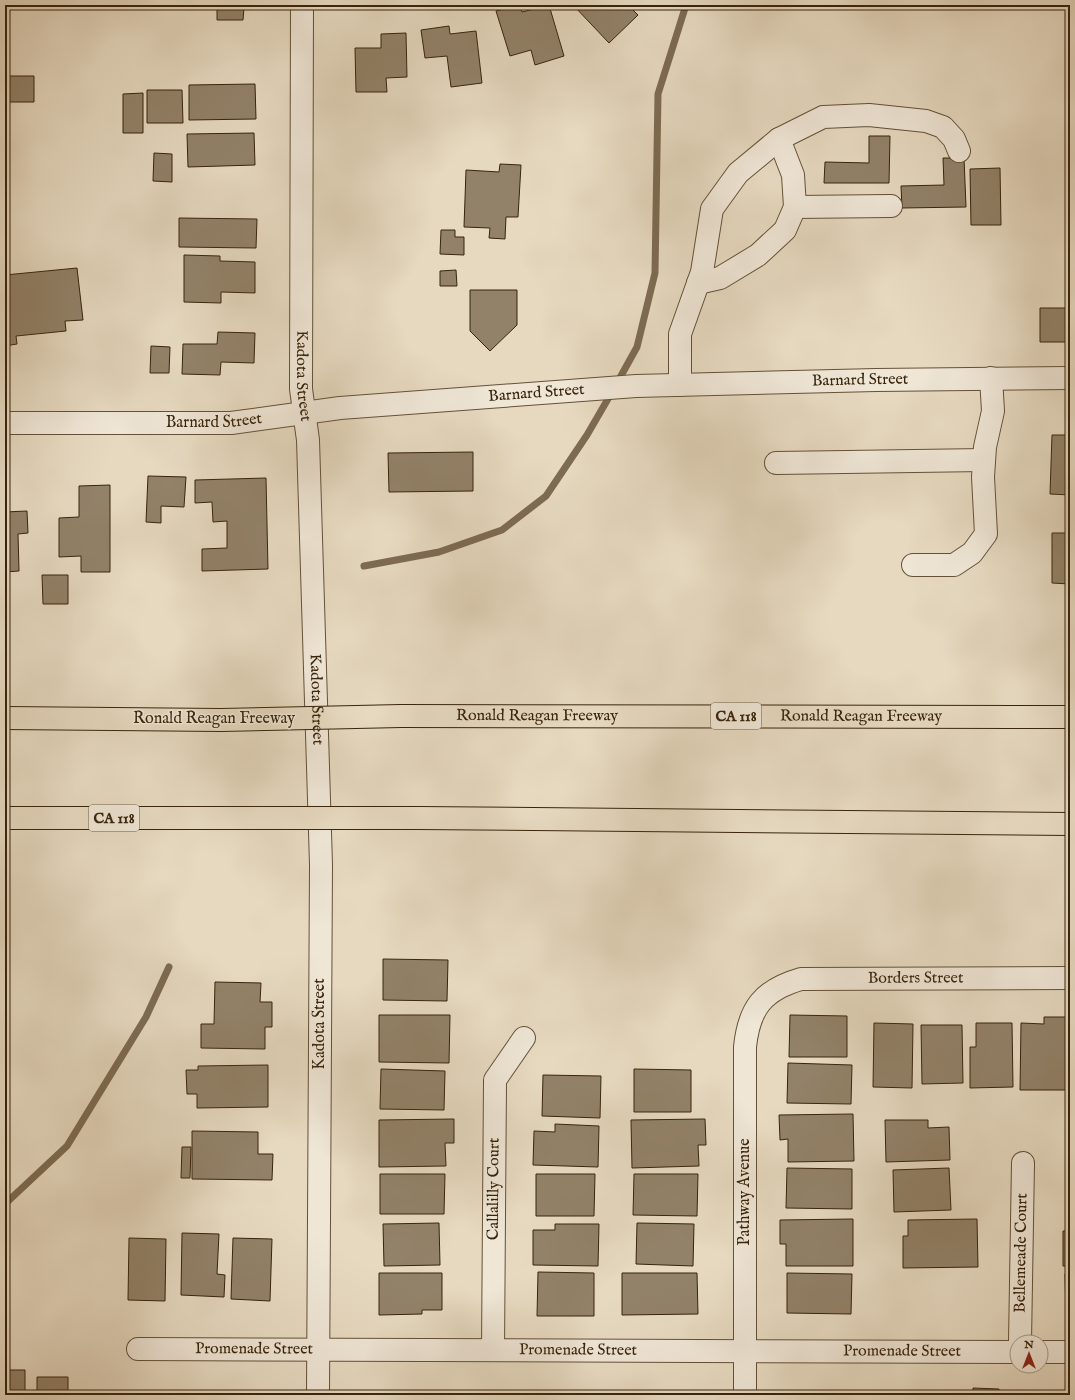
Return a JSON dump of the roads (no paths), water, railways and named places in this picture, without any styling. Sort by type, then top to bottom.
[{"type":"highway","name":"Ronald Reagan Freeway","points":[[5,718],[221,720],[402,716],[1070,717]]},
{"type":"highway","name":"CA 118","points":[[5,818],[418,818],[1070,824]]},
{"type":"street","name":"Kadota Street","points":[[302,5],[301,389],[308,440],[321,865],[318,1395]]},
{"type":"street","points":[[680,385],[680,334],[702,272],[712,209],[738,173],[779,140],[823,117],[870,115],[926,121],[943,128],[954,139],[959,151]]},
{"type":"street","points":[[698,283],[720,278],[758,255],[785,230],[795,207],[793,175],[779,140]]},
{"type":"street","points":[[795,207],[891,206]]},
{"type":"street","name":"Barnard Street","points":[[5,423],[231,423],[340,408],[636,386],[991,378],[1070,378]]},
{"type":"street","points":[[913,565],[954,565],[972,553],[986,534],[983,477],[984,460],[993,411],[991,378]]},
{"type":"street","points":[[776,463],[984,460]]},
{"type":"street","name":"Borders Street","points":[[766,995],[782,985],[801,979],[1070,978]]},
{"type":"street","name":"Pathway Avenue","points":[[745,1395],[745,1047],[749,1022],[754,1009],[766,995]]},
{"type":"street","name":"Callalilly Court","points":[[493,1350],[495,1080],[524,1038]]},
{"type":"street","name":"Bellemeade Court","points":[[1020,1334],[1023,1163]]},
{"type":"street","name":"Promenade Street","points":[[138,1349],[318,1351],[493,1350],[1009,1352]]},
{"type":"street","points":[[1049,1352],[1070,1352]]},
{"type":"waterway","points":[[617,383],[637,347],[655,273],[658,94],[686,5]]},
{"type":"waterway","points":[[364,566],[439,552],[502,530],[546,496],[587,435],[612,392]]},
{"type":"waterway","points":[[5,1204],[67,1146],[146,1017],[169,967]]}]
